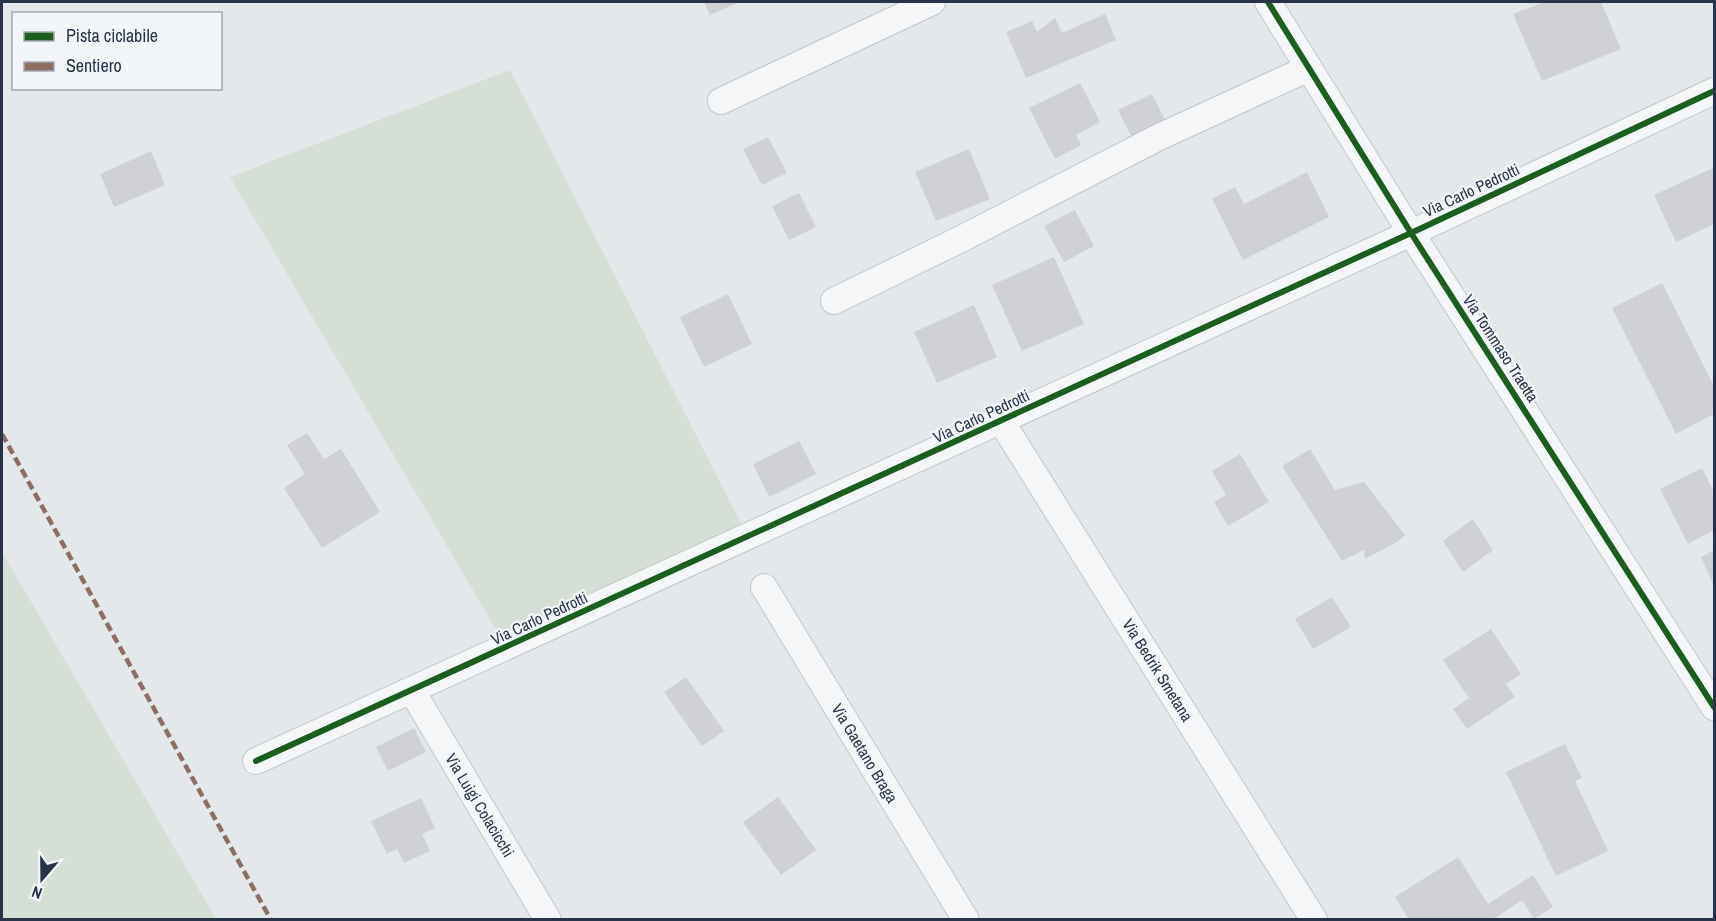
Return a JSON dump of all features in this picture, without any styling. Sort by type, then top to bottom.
[{"type":"street","points":[[721,101],[932,2]]},
{"type":"street","name":"Via Tommaso Traetta","points":[[1268,2],[1411,233],[1714,707]]},
{"type":"street","points":[[834,301],[961,239],[1159,137],[1309,68]]},
{"type":"street","name":"Via Carlo Pedrotti","points":[[256,761],[1411,233],[1714,91]]},
{"type":"street","name":"Via Bedrik Smetana","points":[[1001,421],[1314,920]]},
{"type":"street","name":"Via Gaetano Braga","points":[[764,587],[966,920]]},
{"type":"street","name":"Via Luigi Colacicchi","points":[[412,691],[549,920]]},
{"type":"shaded area","points":[[510,70],[748,537],[507,648],[230,177]]},
{"type":"shaded area","points":[[2,552],[216,919],[2,919]]},
{"type":"building","points":[[704,2],[740,2],[710,15]]},
{"type":"building","points":[[1544,2],[1601,2],[1621,49],[1542,81],[1513,14]]},
{"type":"building","points":[[1105,14],[1116,40],[1026,78],[1006,32],[1032,21],[1037,32],[1055,18],[1062,33]]},
{"type":"building","points":[[1080,83],[1100,122],[1076,135],[1081,145],[1055,159],[1029,108]]},
{"type":"building","points":[[1152,94],[1168,126],[1134,142],[1118,110]]},
{"type":"building","points":[[768,137],[787,173],[762,185],[743,149]]},
{"type":"building","points":[[969,149],[990,199],[936,221],[915,172]]},
{"type":"building","points":[[151,151],[165,185],[114,207],[100,174]]},
{"type":"building","points":[[1713,168],[1714,224],[1676,242],[1654,195]]},
{"type":"building","points":[[1307,172],[1329,217],[1243,260],[1212,199],[1235,187],[1244,204]]},
{"type":"building","points":[[799,193],[816,227],[789,240],[772,206]]},
{"type":"building","points":[[1075,210],[1094,246],[1064,262],[1044,226]]},
{"type":"building","points":[[1054,257],[1084,324],[1022,351],[992,285]]},
{"type":"building","points":[[1662,283],[1714,386],[1714,414],[1676,434],[1612,308]]},
{"type":"building","points":[[728,294],[752,344],[704,367],[680,317]]},
{"type":"building","points":[[974,305],[997,357],[937,383],[914,332]]},
{"type":"building","points":[[307,433],[324,459],[341,449],[380,512],[322,548],[284,488],[305,474],[287,445]]},
{"type":"building","points":[[799,441],[816,474],[769,497],[753,464]]},
{"type":"building","points":[[1310,449],[1335,490],[1364,482],[1405,535],[1397,542],[1365,559],[1364,550],[1342,561],[1282,466]]},
{"type":"building","points":[[1240,454],[1269,502],[1228,526],[1214,502],[1226,495],[1212,471]]},
{"type":"building","points":[[1702,468],[1714,492],[1714,530],[1688,544],[1660,489]]},
{"type":"building","points":[[1473,519],[1493,550],[1463,572],[1443,541]]},
{"type":"building","points":[[1714,550],[1714,586],[1701,557]]},
{"type":"building","points":[[1332,597],[1351,627],[1313,649],[1295,619]]},
{"type":"building","points":[[1491,629],[1521,674],[1506,684],[1515,697],[1467,729],[1453,709],[1469,698],[1443,660]]},
{"type":"building","points":[[686,677],[724,731],[702,746],[664,692]]},
{"type":"building","points":[[414,728],[426,752],[388,771],[376,747]]},
{"type":"building","points":[[1565,744],[1582,778],[1575,781],[1608,851],[1556,876],[1506,772]]},
{"type":"building","points":[[778,797],[816,850],[781,875],[743,822]]},
{"type":"building","points":[[421,798],[435,828],[422,834],[430,851],[404,863],[397,849],[387,854],[371,821]]},
{"type":"building","points":[[1458,857],[1488,904],[1533,875],[1553,907],[1534,919],[1522,900],[1492,920],[1409,920],[1395,897]]},
{"type":"marked path","points":[[2,434],[271,920]]},
{"type":"cycle path","points":[[1268,2],[1411,233],[1714,707]]},
{"type":"cycle path","points":[[256,761],[1411,233],[1714,91]]}]
